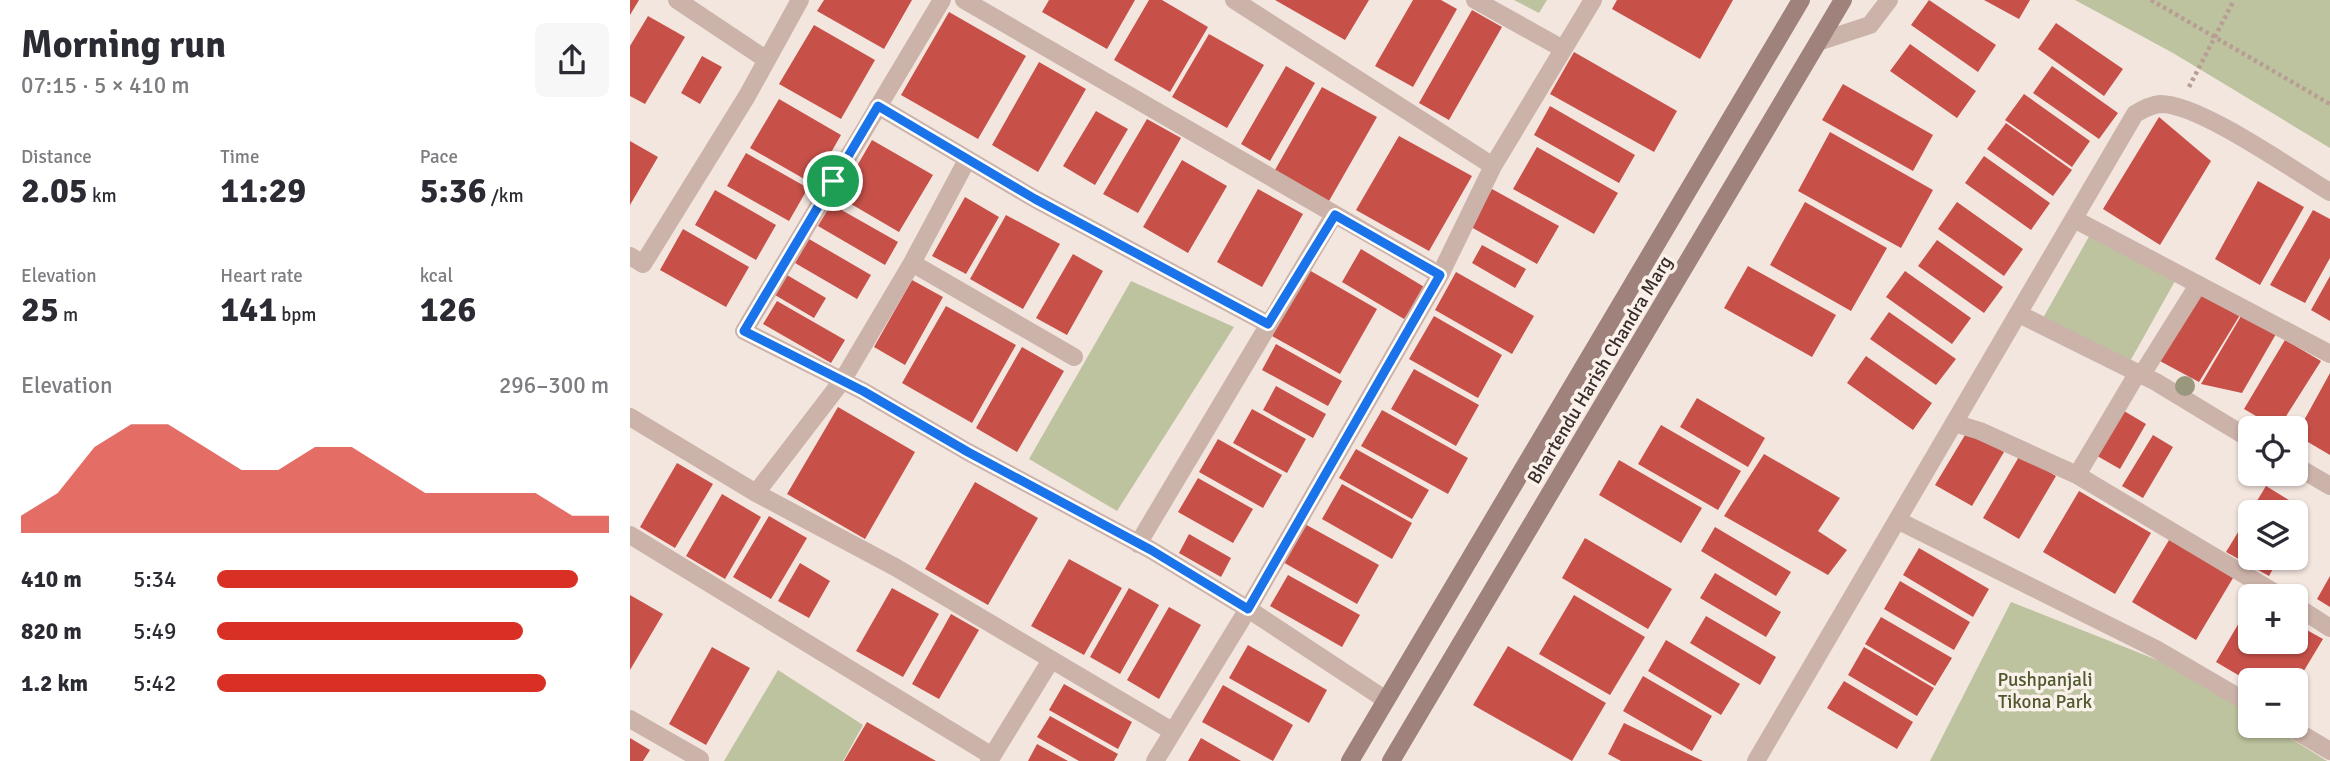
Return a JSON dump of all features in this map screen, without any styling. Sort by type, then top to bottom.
[{"type":"main road","name":"Bhartendu Harish Chandra Marg","points":[[1350,761],[1801,0]]},
{"type":"main road","name":"Bhartendu Harish Chandra Marg","points":[[1391,761],[1843,0]]},
{"type":"street","points":[[677,0],[767,60]]},
{"type":"street","points":[[630,256],[643,264],[767,60],[800,0]]},
{"type":"street","points":[[942,0],[744,331],[842,381],[1138,544],[1248,609],[1386,700]]},
{"type":"street","points":[[964,0],[1440,275]]},
{"type":"street","points":[[1234,0],[1493,166]]},
{"type":"street","points":[[1475,0],[1563,49]]},
{"type":"street","points":[[1154,761],[1248,609],[1440,275],[1493,166],[1593,0]]},
{"type":"street","points":[[1818,42],[1870,25],[1889,0]]},
{"type":"street","points":[[1756,761],[2135,114],[2148,106],[2162,104],[2195,112],[2330,192]]},
{"type":"street","points":[[878,106],[967,160],[1268,324]]},
{"type":"street","points":[[756,493],[842,381],[912,264],[967,160]]},
{"type":"street","points":[[1138,544],[1335,215]]},
{"type":"street","points":[[2074,219],[2330,354]]},
{"type":"street","points":[[912,264],[1074,357]]},
{"type":"street","points":[[2077,475],[2198,285]]},
{"type":"street","points":[[2019,314],[2139,375],[2238,432]]},
{"type":"street","points":[[630,417],[756,493],[895,567],[1172,731]]},
{"type":"street","points":[[1954,423],[1980,431],[2077,475],[2260,584]]},
{"type":"street","points":[[2308,473],[2330,486]]},
{"type":"street","points":[[1897,520],[2156,649],[2238,697]]},
{"type":"street","points":[[630,535],[990,758],[1051,660]]},
{"type":"street","points":[[2308,614],[2330,628]]},
{"type":"street","points":[[630,719],[700,759]]},
{"type":"street","points":[[2308,738],[2330,751]]},
{"type":"path","points":[[2151,0],[2330,104]]},
{"type":"path","points":[[2180,107],[2234,0]]},
{"type":"green space","points":[[1514,0],[1547,0],[1539,13]]},
{"type":"green space","points":[[2075,0],[2330,0],[2330,148],[2173,53]]},
{"type":"green space","points":[[2091,233],[2175,281],[2128,365],[2043,318]]},
{"type":"green space","points":[[1131,281],[1234,327],[1117,511],[1029,459]]},
{"type":"green space","name":"Pushpanjali Tikona Park","points":[[2011,602],[2170,665],[2238,707],[2238,738],[2290,738],[2327,761],[1930,761]]},
{"type":"green space","points":[[778,670],[863,725],[843,761],[724,761]]},
{"type":"building","points":[[630,0],[639,0],[630,15]]},
{"type":"building","points":[[824,0],[912,0],[884,49],[817,11]]},
{"type":"building","points":[[1049,0],[1135,0],[1107,49],[1042,12]]},
{"type":"building","points":[[1149,0],[1162,0],[1208,27],[1170,92],[1114,60]]},
{"type":"building","points":[[1275,0],[1369,0],[1345,40]]},
{"type":"building","points":[[1413,0],[1441,0],[1457,9],[1413,87],[1375,66]]},
{"type":"building","points":[[1617,0],[1733,0],[1700,59],[1612,9]]},
{"type":"building","points":[[1929,0],[1996,45],[1978,72],[1911,25]]},
{"type":"building","points":[[1984,0],[2030,0],[2019,19]]},
{"type":"building","points":[[1472,10],[1502,27],[1449,120],[1419,103]]},
{"type":"building","points":[[949,12],[1026,56],[978,139],[901,95]]},
{"type":"building","points":[[648,16],[685,37],[645,104],[630,96],[630,46]]},
{"type":"building","points":[[2056,23],[2123,69],[2104,96],[2038,49]]},
{"type":"building","points":[[814,25],[875,60],[841,119],[779,84]]},
{"type":"building","points":[[1209,34],[1264,65],[1227,128],[1172,97]]},
{"type":"building","points":[[1910,44],[1976,91],[1957,118],[1890,71]]},
{"type":"building","points":[[1574,52],[1677,111],[1654,152],[1550,94]]},
{"type":"building","points":[[702,56],[722,67],[700,104],[681,93]]},
{"type":"building","points":[[1039,62],[1086,89],[1038,172],[992,145]]},
{"type":"building","points":[[1286,66],[1315,83],[1270,161],[1241,144]]},
{"type":"building","points":[[2052,66],[2118,113],[2099,139],[2033,93]]},
{"type":"building","points":[[1843,84],[1933,135],[1913,171],[1822,120]]},
{"type":"building","points":[[1322,87],[1377,117],[1329,201],[1275,170]]},
{"type":"building","points":[[2024,94],[2090,141],[2072,167],[2005,120]]},
{"type":"building","points":[[779,99],[841,135],[813,184],[750,148]]},
{"type":"building","points":[[1550,106],[1635,155],[1619,183],[1534,135]]},
{"type":"building","points":[[1096,111],[1128,129],[1095,185],[1063,166]]},
{"type":"building","points":[[2159,117],[2211,161],[2160,245],[2103,209]]},
{"type":"building","points":[[1147,119],[1181,138],[1138,213],[1103,194]]},
{"type":"building","points":[[2006,123],[2072,170],[2053,196],[1987,149]]},
{"type":"building","points":[[1830,132],[1933,190],[1901,248],[1798,191]]},
{"type":"building","points":[[1399,136],[1472,176],[1429,251],[1356,210]]},
{"type":"building","points":[[872,140],[933,175],[899,232],[839,197]]},
{"type":"building","points":[[630,141],[658,157],[630,205]]},
{"type":"building","points":[[1537,147],[1618,193],[1594,234],[1513,189]]},
{"type":"building","points":[[746,153],[808,188],[789,221],[727,186]]},
{"type":"building","points":[[1984,156],[2050,203],[2031,230],[1965,183]]},
{"type":"building","points":[[1182,160],[1227,186],[1188,253],[1143,227]]},
{"type":"building","points":[[2258,181],[2304,207],[2260,285],[2215,259]]},
{"type":"building","points":[[1258,189],[1303,214],[1262,287],[1217,262]]},
{"type":"building","points":[[1492,189],[1559,226],[1537,264],[1471,227]]},
{"type":"building","points":[[715,190],[776,225],[756,260],[695,225]]},
{"type":"building","points":[[965,197],[999,217],[966,274],[932,256]]},
{"type":"building","points":[[1805,202],[1887,248],[1851,311],[1770,265]]},
{"type":"building","points":[[1957,202],[2023,249],[2004,276],[1938,229]]},
{"type":"building","points":[[831,204],[898,242],[885,265],[818,226]]},
{"type":"building","points":[[2313,210],[2330,219],[2330,258],[2305,303],[2270,285]]},
{"type":"building","points":[[1006,215],[1060,244],[1023,309],[970,279]]},
{"type":"building","points":[[683,229],[749,267],[726,307],[660,270]]},
{"type":"building","points":[[809,239],[871,275],[857,299],[795,263]]},
{"type":"building","points":[[1937,240],[2003,287],[1984,313],[1918,266]]},
{"type":"building","points":[[1482,245],[1526,269],[1515,288],[1472,263]]},
{"type":"building","points":[[1361,249],[1426,288],[1404,319],[1342,282]]},
{"type":"building","points":[[1073,254],[1103,271],[1067,335],[1036,318]]},
{"type":"building","points":[[1748,266],[1836,315],[1812,357],[1724,308]]},
{"type":"building","points":[[1309,270],[1377,309],[1340,374],[1272,336]]},
{"type":"building","points":[[1905,271],[1971,318],[1952,344],[1886,297]]},
{"type":"building","points":[[1456,272],[1534,316],[1512,354],[1435,310]]},
{"type":"building","points":[[787,275],[826,298],[814,318],[775,295]]},
{"type":"building","points":[[2330,276],[2330,321],[2311,310]]},
{"type":"building","points":[[912,280],[943,297],[905,365],[874,347]]},
{"type":"building","points":[[2196,293],[2240,315],[2199,382],[2158,360]]},
{"type":"building","points":[[777,301],[845,340],[831,363],[763,324]]},
{"type":"building","points":[[946,306],[1016,345],[972,423],[902,383]]},
{"type":"building","points":[[1889,312],[1956,359],[1936,385],[1870,339]]},
{"type":"building","points":[[1434,316],[1502,355],[1478,398],[1409,359]]},
{"type":"building","points":[[2241,316],[2276,334],[2242,393],[2201,384]]},
{"type":"building","points":[[2285,340],[2321,361],[2286,416],[2256,416],[2244,409]]},
{"type":"building","points":[[1276,344],[1342,381],[1328,406],[1262,370]]},
{"type":"building","points":[[1022,347],[1064,371],[1017,452],[976,428]]},
{"type":"building","points":[[1866,356],[1932,403],[1913,430],[1847,383]]},
{"type":"building","points":[[1414,369],[1479,405],[1456,446],[1391,409]]},
{"type":"building","points":[[2330,373],[2330,455],[2308,442],[2306,416]]},
{"type":"building","points":[[1276,386],[1326,414],[1313,438],[1263,410]]},
{"type":"building","points":[[1697,398],[1765,438],[1748,467],[1680,427]]},
{"type":"building","points":[[838,407],[915,452],[865,539],[787,494]]},
{"type":"building","points":[[2119,408],[2146,424],[2120,469],[2092,453]]},
{"type":"building","points":[[1252,409],[1306,439],[1287,473],[1233,443]]},
{"type":"building","points":[[1382,410],[1468,458],[1448,494],[1361,446]]},
{"type":"building","points":[[1661,425],[1741,471],[1718,510],[1638,464]]},
{"type":"building","points":[[1968,430],[2004,452],[1972,506],[1935,485]]},
{"type":"building","points":[[2153,435],[2173,447],[2143,498],[2122,486]]},
{"type":"building","points":[[1218,439],[1282,475],[1263,508],[1199,472]]},
{"type":"building","points":[[1356,449],[1429,490],[1412,519],[1339,478]]},
{"type":"building","points":[[1764,454],[1840,498],[1818,531],[1847,550],[1828,575],[1724,516]]},
{"type":"building","points":[[2020,455],[2056,476],[2019,539],[1983,518]]},
{"type":"building","points":[[1619,460],[1702,508],[1681,543],[1599,495]]},
{"type":"building","points":[[677,463],[713,484],[675,548],[640,527]]},
{"type":"building","points":[[1198,478],[1253,509],[1233,543],[1178,512]]},
{"type":"building","points":[[975,482],[1038,518],[988,605],[925,569]]},
{"type":"building","points":[[1342,484],[1412,523],[1392,559],[1322,519]]},
{"type":"building","points":[[2266,486],[2289,500],[2258,500]]},
{"type":"building","points":[[2079,491],[2151,533],[2115,594],[2043,552]]},
{"type":"building","points":[[722,494],[761,517],[725,579],[686,556]]},
{"type":"building","points":[[769,516],[807,538],[771,599],[733,577]]},
{"type":"building","points":[[1303,523],[1379,565],[1357,604],[1281,561]]},
{"type":"building","points":[[1715,527],[1791,572],[1776,596],[1701,551]]},
{"type":"building","points":[[2238,532],[2238,559],[2226,552]]},
{"type":"building","points":[[1189,534],[1231,558],[1221,577],[1179,553]]},
{"type":"building","points":[[2172,535],[2236,573],[2196,640],[2132,602]]},
{"type":"building","points":[[1585,538],[1672,589],[1648,629],[1562,578]]},
{"type":"building","points":[[1919,548],[1989,589],[1973,617],[1903,575]]},
{"type":"building","points":[[1069,559],[1122,588],[1084,655],[1031,626]]},
{"type":"building","points":[[800,563],[830,581],[809,618],[778,601]]},
{"type":"building","points":[[2258,570],[2272,570],[2269,576]]},
{"type":"building","points":[[1715,573],[1781,612],[1766,637],[1700,598]]},
{"type":"building","points":[[1288,575],[1360,615],[1342,647],[1270,606]]},
{"type":"building","points":[[2330,576],[2330,607],[2317,599]]},
{"type":"building","points":[[1900,581],[1970,622],[1954,650],[1884,609]]},
{"type":"building","points":[[892,588],[939,614],[903,677],[856,651]]},
{"type":"building","points":[[1129,588],[1159,605],[1120,674],[1090,657]]},
{"type":"building","points":[[630,595],[663,614],[630,670]]},
{"type":"building","points":[[1574,595],[1645,637],[1610,695],[1539,654]]},
{"type":"building","points":[[1169,607],[1201,625],[1159,699],[1127,680]]},
{"type":"building","points":[[951,614],[979,630],[939,699],[912,684]]},
{"type":"building","points":[[1706,616],[1776,657],[1760,685],[1690,643]]},
{"type":"building","points":[[1881,617],[1952,658],[1935,686],[1865,644]]},
{"type":"building","points":[[2238,624],[2238,654],[2308,654],[2308,631],[2323,639],[2306,668],[2238,668],[2238,675],[2216,662]]},
{"type":"building","points":[[1666,640],[1740,684],[1721,715],[1648,671]]},
{"type":"building","points":[[1248,645],[1327,690],[1309,723],[1229,678]]},
{"type":"building","points":[[1508,646],[1606,703],[1572,761],[1473,705]]},
{"type":"building","points":[[712,647],[750,668],[706,745],[669,724]]},
{"type":"building","points":[[1864,647],[1934,688],[1917,716],[1848,675]]},
{"type":"building","points":[[1643,676],[1712,716],[1692,751],[1623,711]]},
{"type":"building","points":[[1844,681],[1913,722],[1897,749],[1827,708]]},
{"type":"building","points":[[1064,684],[1132,722],[1118,749],[1049,710]]},
{"type":"building","points":[[1223,685],[1293,725],[1273,761],[1202,722]]},
{"type":"building","points":[[1050,716],[1118,754],[1114,761],[1079,761],[1037,737]]},
{"type":"building","points":[[867,722],[936,761],[844,761]]},
{"type":"building","points":[[1624,723],[1703,761],[1621,761],[1608,754]]},
{"type":"building","points":[[630,738],[650,750],[643,761],[630,761]]},
{"type":"building","points":[[1201,738],[1241,761],[1188,761]]},
{"type":"building","points":[[1037,744],[1068,761],[1028,761]]},
{"type":"route","points":[[878,106],[1035,199],[1268,324],[1335,215],[1440,275],[1248,609],[1151,550],[968,452],[863,391],[744,331],[833,181],[878,106]]}]
